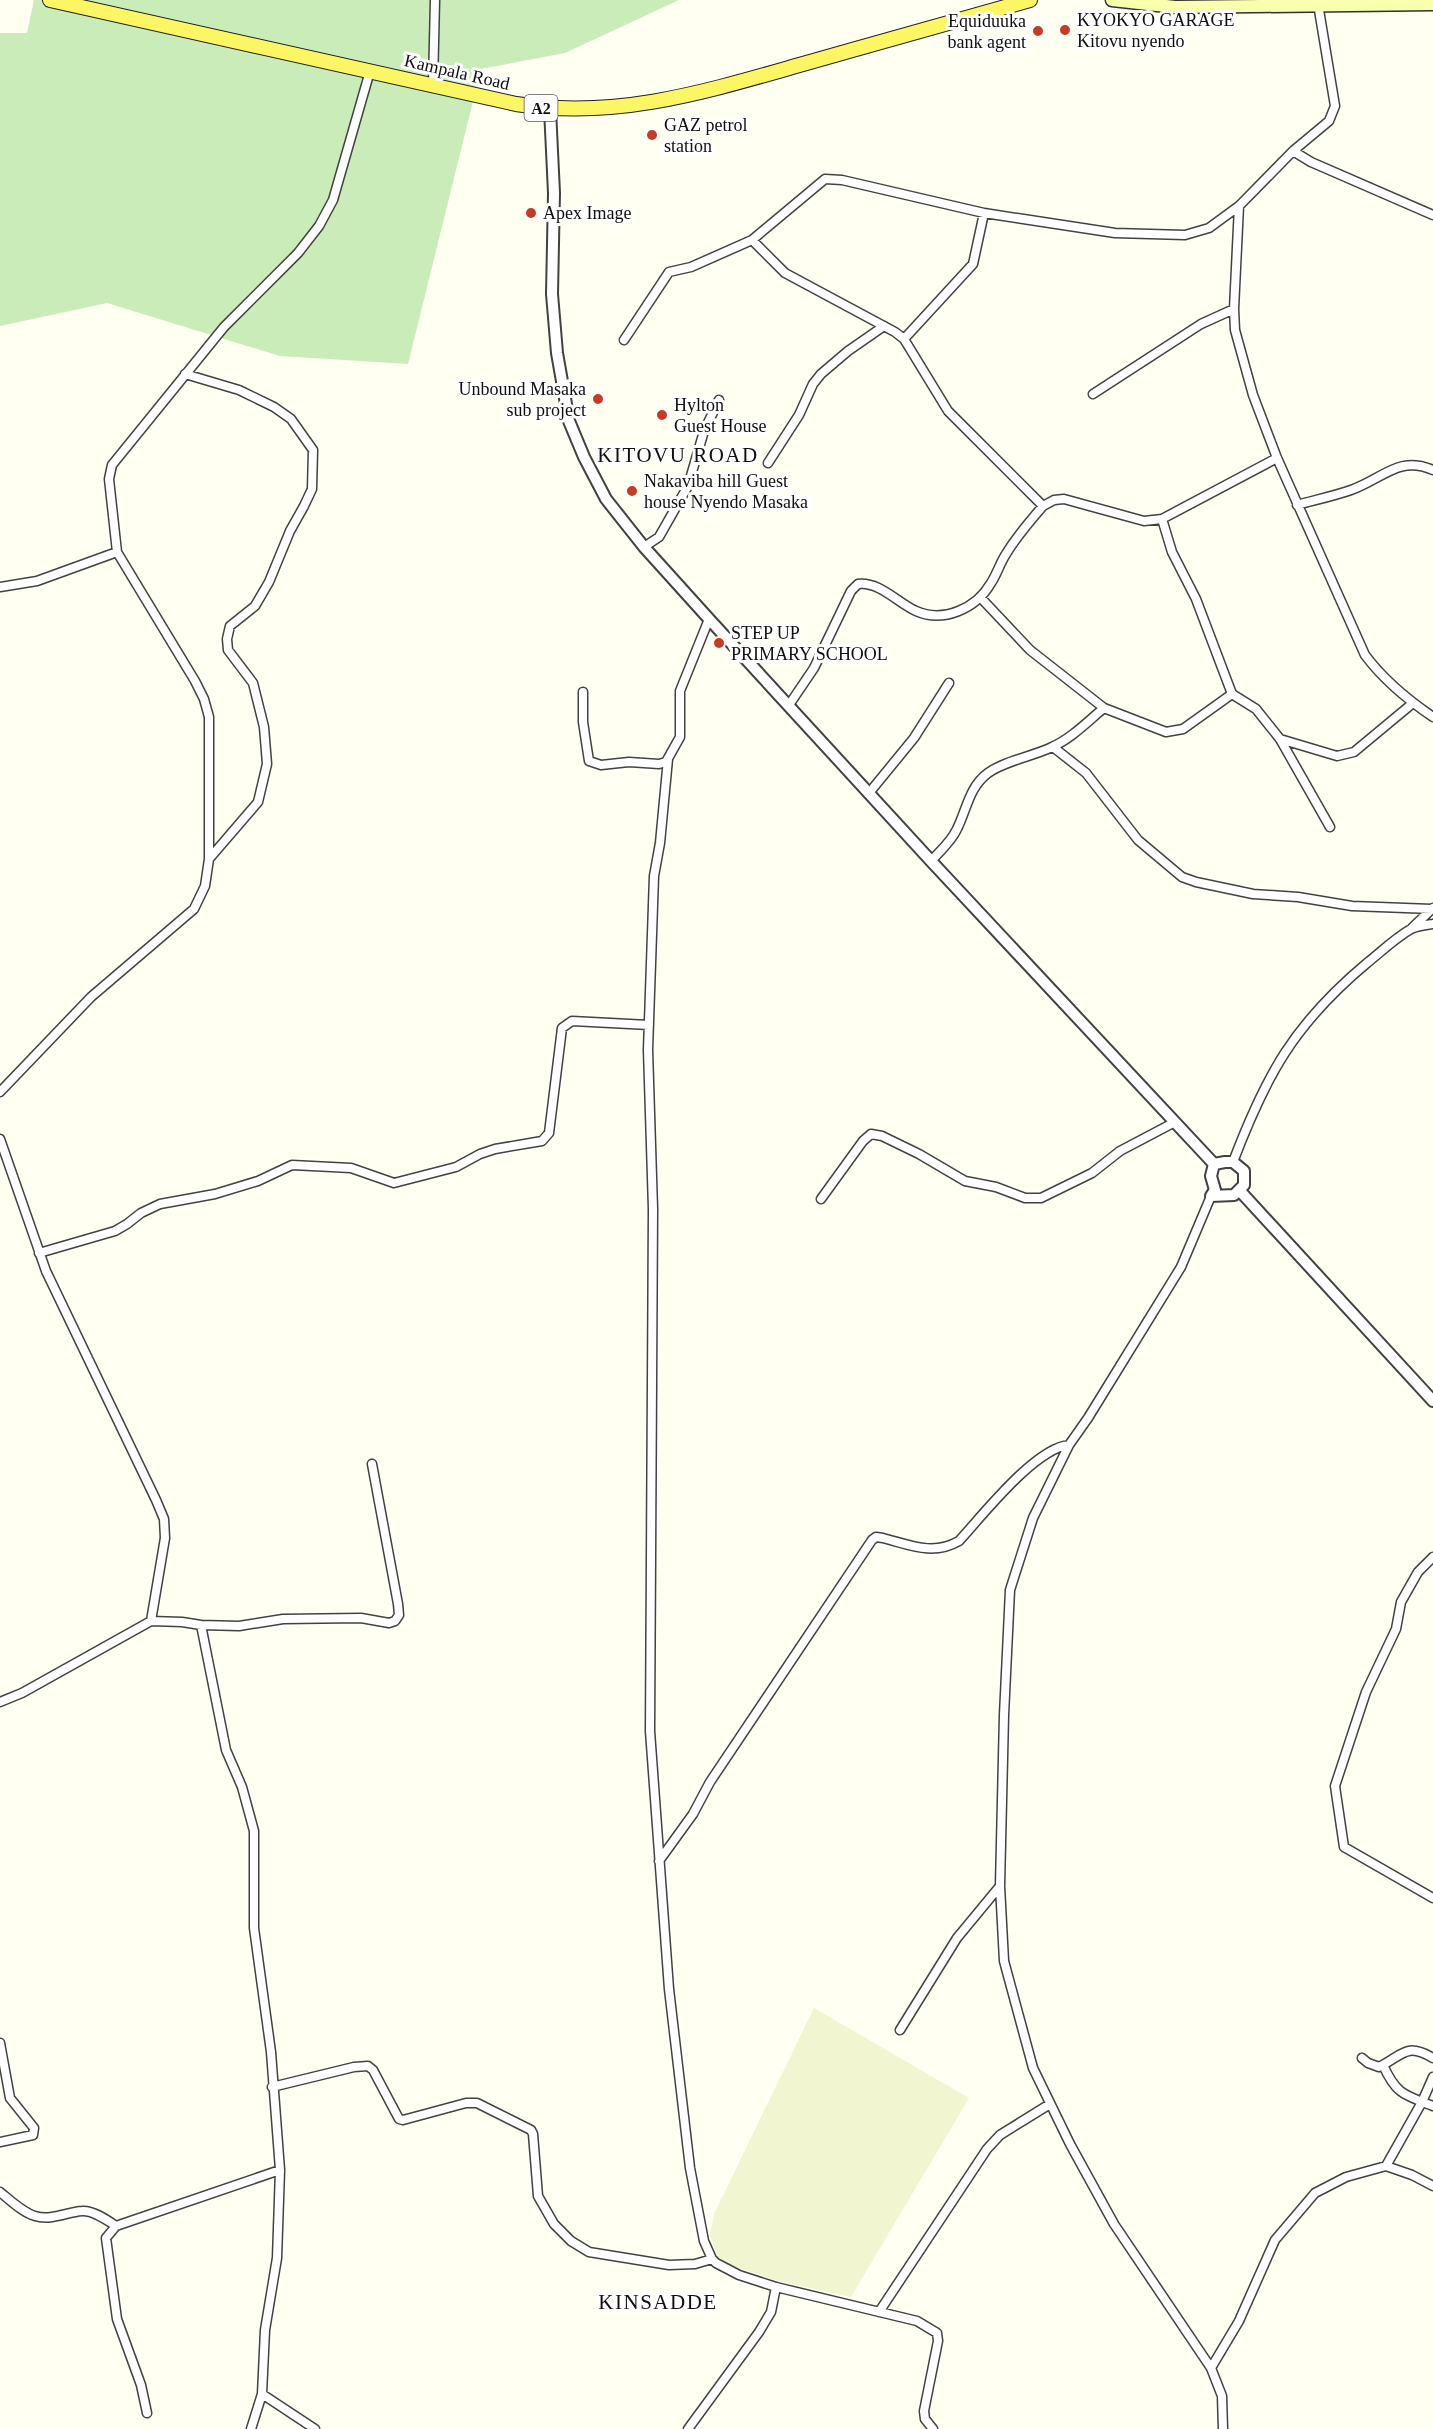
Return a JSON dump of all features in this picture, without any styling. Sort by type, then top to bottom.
[{"type":"main road","name":"Kampala Road","points":[[50,0],[516,104],[550,109],[618,107],[683,98],[1030,0]]},
{"type":"main road","points":[[1112,0],[1175,8],[1433,4]]},
{"type":"street","points":[[432,84],[435,0]]},
{"type":"street","points":[[624,340],[669,272],[673,269],[691,267],[752,240],[825,179],[843,180],[984,213],[1115,233],[1185,235],[1209,228],[1239,207],[1293,151],[1329,121],[1335,106],[1318,4]]},
{"type":"street","points":[[0,1092],[91,997],[195,909],[206,886],[209,859],[209,717],[204,699],[117,552],[109,479],[112,465],[184,374],[224,327],[298,253],[319,226],[333,200],[370,71]]},
{"type":"street","points":[[550,109],[554,193],[552,294],[557,353],[569,421],[584,457],[606,499],[644,547],[709,619],[1214,1164]]},
{"type":"street","points":[[1293,151],[1311,162],[1433,215]]},
{"type":"street","points":[[1239,207],[1235,330],[1253,395],[1297,505],[1365,655],[1372,665],[1413,704],[1433,717]]},
{"type":"street","points":[[904,339],[972,264],[984,213]]},
{"type":"street","points":[[752,240],[785,273],[904,339],[948,411],[1043,506]]},
{"type":"street","points":[[1093,394],[1201,324],[1234,309]]},
{"type":"street","points":[[768,463],[799,415],[813,384],[821,374],[848,351],[884,326]]},
{"type":"street","points":[[184,374],[239,390],[274,407],[291,419],[313,450],[312,489],[290,531],[269,582],[255,606],[230,626],[227,639],[228,650],[253,683],[264,727],[267,764],[258,802],[209,859]]},
{"type":"street","points":[[644,547],[659,537],[688,486],[704,431],[719,399]]},
{"type":"street","points":[[789,705],[814,669],[842,607],[858,584],[872,585],[915,610],[933,616],[948,615],[980,597],[990,585],[1014,541],[1043,506],[1054,500],[1064,499],[1144,521],[1162,519],[1277,458]]},
{"type":"street","points":[[1297,505],[1353,489],[1402,465],[1415,463],[1433,470]]},
{"type":"street","points":[[1162,519],[1172,552],[1196,599],[1232,694],[1256,709],[1280,739],[1330,827]]},
{"type":"street","points":[[0,587],[37,580],[117,552]]},
{"type":"street","points":[[980,597],[1030,650],[1104,708],[1166,732],[1183,729],[1232,694]]},
{"type":"street","points":[[583,692],[583,722],[589,761],[601,765],[666,762],[680,737],[680,691],[709,619]]},
{"type":"street","points":[[869,794],[914,738],[949,683]]},
{"type":"street","points":[[1280,739],[1338,756],[1347,755],[1354,752],[1413,704]]},
{"type":"street","points":[[931,861],[950,841],[978,782],[989,771],[1053,747],[1104,708]]},
{"type":"street","points":[[1053,747],[1086,773],[1138,840],[1182,877],[1253,894],[1298,897],[1352,906],[1432,908]]},
{"type":"street","points":[[668,759],[660,843],[654,876],[649,1025],[653,1209],[650,1731],[669,1989],[690,2168],[704,2241],[712,2259],[739,2275],[776,2287],[917,2321],[936,2333],[938,2341],[924,2411],[925,2419],[933,2429]]},
{"type":"street","points":[[1233,1162],[1265,1085],[1298,1032],[1361,969],[1412,928],[1432,908]]},
{"type":"street","points":[[1412,928],[1433,924]]},
{"type":"street","points":[[39,1253],[115,1231],[141,1213],[160,1204],[215,1194],[258,1181],[292,1165],[351,1168],[394,1184],[456,1167],[495,1149],[542,1141],[549,1133],[562,1028],[565,1024],[572,1021],[649,1025]]},
{"type":"street","points":[[820,1199],[863,1141],[872,1134],[882,1136],[919,1154],[965,1182],[996,1187],[1025,1198],[1041,1198],[1092,1173],[1120,1151],[1175,1122]]},
{"type":"street","points":[[0,1139],[39,1253],[164,1519],[165,1538],[152,1621]]},
{"type":"street","points":[[1211,1196],[1227,1196],[1240,1191],[1246,1178],[1239,1166],[1233,1162],[1214,1164]]},
{"type":"street","points":[[1214,1164],[1211,1176],[1215,1190],[1181,1268],[1069,1445],[1033,1518],[1010,1590],[999,1886],[1004,1962],[1033,2068],[1114,2224],[1211,2368],[1222,2396],[1223,2429]]},
{"type":"street","points":[[1240,1191],[1433,1401]]},
{"type":"street","points":[[659,1861],[693,1814],[710,1782],[872,1540],[876,1537],[884,1538],[934,1550],[948,1548],[958,1542],[1034,1462],[1053,1450],[1069,1445]]},
{"type":"street","points":[[0,1702],[22,1693],[152,1621],[182,1622],[201,1626],[239,1626],[283,1619],[361,1618],[389,1623],[395,1621],[399,1615],[398,1604],[372,1464]]},
{"type":"street","points":[[1433,1557],[1418,1572],[1401,1602],[1396,1629],[1366,1692],[1335,1786],[1344,1847],[1433,1898]]},
{"type":"street","points":[[201,1626],[226,1750],[242,1787],[254,1832],[254,1928],[271,2052],[280,2170],[277,2258],[265,2330],[262,2394],[251,2429]]},
{"type":"street","points":[[900,2030],[957,1938],[999,1886]]},
{"type":"street","points":[[0,2043],[10,2098],[34,2128],[33,2135],[0,2142]]},
{"type":"street","points":[[1362,2058],[1379,2067],[1404,2050],[1421,2051],[1433,2058]]},
{"type":"street","points":[[1383,2065],[1392,2085],[1406,2096],[1433,2106]]},
{"type":"street","points":[[272,2087],[354,2067],[368,2066],[374,2070],[399,2119],[426,2115],[466,2103],[486,2106],[531,2130],[538,2196],[554,2224],[571,2241],[589,2252],[669,2265],[695,2264],[712,2259]]},
{"type":"street","points":[[1386,2166],[1422,2102],[1433,2077]]},
{"type":"street","points":[[879,2312],[987,2150],[1000,2135],[1050,2104]]},
{"type":"street","points":[[1211,2368],[1239,2322],[1275,2240],[1315,2193],[1346,2177],[1386,2166],[1412,2175],[1433,2186]]},
{"type":"street","points":[[147,2413],[141,2385],[117,2319],[106,2238],[116,2226],[280,2170]]},
{"type":"street","points":[[0,2192],[37,2217],[71,2215],[82,2211],[101,2217],[116,2226]]},
{"type":"street","points":[[688,2429],[759,2332],[771,2312],[776,2287]]},
{"type":"street","points":[[262,2394],[315,2429]]},
{"type":"green space","points":[[34,0],[679,0],[565,53],[481,69],[408,364],[280,356],[107,303],[0,326],[0,33],[27,33]]},
{"type":"green space","points":[[814,2008],[969,2098],[851,2297],[775,2280],[730,2265],[717,2257],[710,2235],[714,2214]]},
{"type":"place","name":"KYOKYO GARAGE Kitovu nyendo","points":[[1065,30]]},
{"type":"place","name":"Equiduuka bank agent","points":[[1038,31]]},
{"type":"place","name":"GAZ petrol station","points":[[652,135]]},
{"type":"place","name":"Apex Image","points":[[531,213]]},
{"type":"place","name":"Unbound Masaka sub project","points":[[598,399]]},
{"type":"place","name":"Hylton Guest House","points":[[662,415]]},
{"type":"place","name":"Nakaviba hill Guest house Nyendo Masaka","points":[[632,491]]},
{"type":"place","name":"STEP UP PRIMARY SCHOOL","points":[[719,643]]},
{"type":"district","name":"KITOVU ROAD","points":[[678,455]]},
{"type":"district","name":"KINSADDE","points":[[658,2302]]}]
